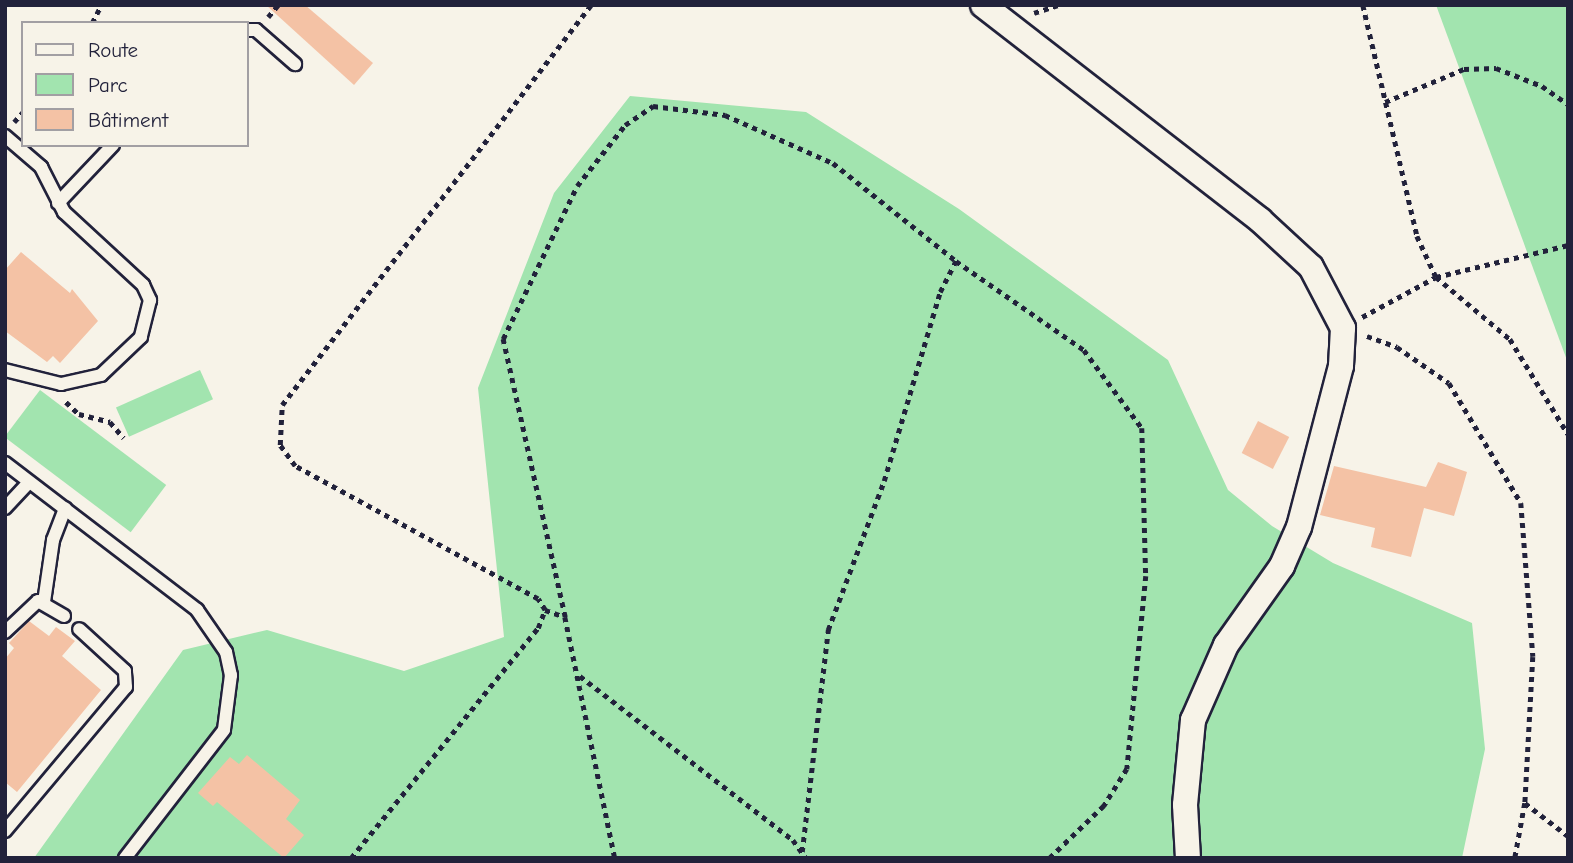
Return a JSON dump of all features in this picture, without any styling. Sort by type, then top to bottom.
[{"type":"street","points":[[983,5],[1260,220],[1311,267],[1343,328],[1340,366],[1299,527],[1282,566],[1226,645],[1193,720],[1185,805],[1188,858]]},
{"type":"lane","points":[[248,30],[256,30],[295,64]]},
{"type":"lane","points":[[5,136],[41,167],[58,203],[143,285],[150,300],[141,337],[119,360],[82,383],[61,384],[5,370]]},
{"type":"lane","points":[[58,203],[111,147]]},
{"type":"lane","points":[[5,463],[197,610],[226,652],[232,676],[224,730],[125,858]]},
{"type":"lane","points":[[5,508],[29,482]]},
{"type":"lane","points":[[44,602],[53,540],[65,508]]},
{"type":"lane","points":[[5,632],[30,605],[44,602],[64,616]]},
{"type":"lane","points":[[5,831],[126,687],[125,671],[79,629]]},
{"type":"path","points":[[93,21],[101,5]]},
{"type":"path","points":[[565,617],[545,610],[538,599],[295,466],[280,445],[278,424],[290,394],[591,5]]},
{"type":"path","points":[[1363,5],[1417,236],[1436,277],[1510,339],[1568,434]]},
{"type":"path","points":[[1385,102],[1464,69],[1496,68],[1542,86],[1568,104]]},
{"type":"path","points":[[615,858],[580,676],[503,339],[577,186],[625,125],[653,106],[724,115],[833,163],[956,261],[1084,350],[1142,428],[1146,576],[1126,769],[1104,806],[1050,858]]},
{"type":"path","points":[[1343,328],[1436,277],[1568,244]]},
{"type":"path","points":[[802,852],[828,630],[884,481],[940,292],[956,261]]},
{"type":"path","points":[[1343,328],[1397,347],[1449,383],[1521,503],[1533,657],[1525,803],[1515,858]]},
{"type":"path","points":[[61,384],[69,405],[110,422],[124,438]]},
{"type":"path","points":[[351,858],[538,628],[545,610]]},
{"type":"path","points":[[580,676],[802,852],[806,858]]},
{"type":"path","points":[[1525,803],[1568,836]]},
{"type":"green space","points":[[1436,5],[1568,5],[1568,363]]},
{"type":"green space","points":[[630,96],[806,112],[959,209],[1168,360],[1228,490],[1272,526],[1333,563],[1472,623],[1485,749],[1462,858],[34,858],[183,650],[267,630],[404,671],[504,637],[478,388],[554,193]]},
{"type":"green space","points":[[200,370],[213,399],[129,437],[116,407]]},
{"type":"green space","points":[[40,390],[166,485],[131,532],[5,438]]},
{"type":"building","points":[[266,5],[305,5],[373,63],[354,85]]},
{"type":"building","points":[[21,252],[70,293],[72,289],[98,321],[60,363],[53,356],[47,362],[5,331],[5,270]]},
{"type":"building","points":[[1258,421],[1289,437],[1273,469],[1242,453]]},
{"type":"building","points":[[1438,462],[1467,472],[1454,516],[1424,508],[1411,557],[1371,547],[1375,528],[1320,515],[1334,466],[1426,487]]},
{"type":"building","points":[[29,621],[49,636],[56,627],[75,641],[62,656],[101,690],[17,792],[5,782],[5,659],[14,648],[9,643]]},
{"type":"building","points":[[247,755],[300,800],[286,819],[304,835],[284,858],[217,802],[213,806],[198,793],[230,757],[239,764]]}]
